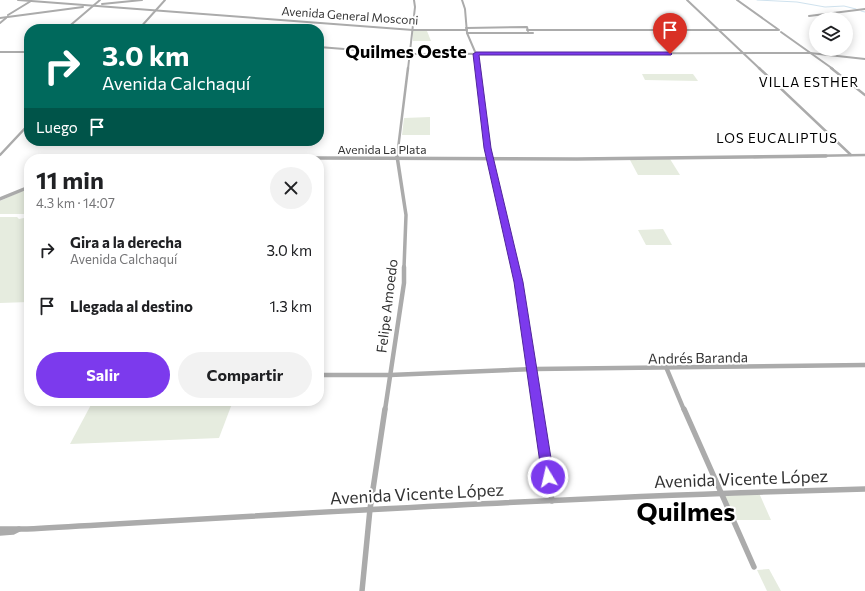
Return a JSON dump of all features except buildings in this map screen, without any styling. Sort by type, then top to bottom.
[{"type":"main road","points":[[18,0],[32,0]]},
{"type":"main road","points":[[24,0],[32,0]]},
{"type":"main road","points":[[15,14],[32,0]]},
{"type":"main road","name":"Avenida General Mosconi","points":[[32,0],[411,30],[528,30]]},
{"type":"main road","name":"Avenida General Mosconi","points":[[32,0],[94,6]]},
{"type":"main road","points":[[72,24],[100,0]]},
{"type":"main road","points":[[0,18],[15,14],[26,14],[142,0]]},
{"type":"main road","points":[[144,24],[165,0]]},
{"type":"main road","name":"Felipe Amoedo","points":[[362,591],[370,509],[404,282],[406,215],[397,159],[410,54],[411,30],[415,7],[414,0]]},
{"type":"main road","points":[[462,0],[465,10],[467,33],[476,54],[490,159],[519,282],[531,370],[552,501]]},
{"type":"main road","points":[[688,0],[743,54],[851,155]]},
{"type":"main road","points":[[737,0],[809,51]]},
{"type":"main road","points":[[859,10],[809,16],[865,9]]},
{"type":"main road","points":[[0,23],[8,16]]},
{"type":"main road","points":[[467,33],[528,30],[780,31]]},
{"type":"main road","points":[[324,47],[410,54],[809,54]]},
{"type":"main road","points":[[0,53],[24,52]]},
{"type":"main road","points":[[815,56],[865,95]]},
{"type":"main road","points":[[834,56],[865,59]]},
{"type":"main road","points":[[0,155],[24,129]]},
{"type":"main road","name":"Avenida La Plata","points":[[324,158],[490,159],[865,155]]},
{"type":"main road","points":[[0,199],[24,189]]},
{"type":"main road","name":"Andrés Baranda","points":[[324,375],[390,375],[531,370],[865,366]]},
{"type":"main road","points":[[667,368],[754,567]]},
{"type":"main road","name":"Avenida Vicente López","points":[[19,529],[370,509],[721,492],[865,489]]},
{"type":"main road","points":[[0,529],[19,529]]},
{"type":"main road","points":[[0,533],[13,532],[19,529]]},
{"type":"shaded area","points":[[413,31],[427,31],[431,41],[413,41]]},
{"type":"shaded area","points":[[642,74],[693,74],[698,81],[645,80]]},
{"type":"shaded area","points":[[430,117],[430,135],[402,135],[404,118]]},
{"type":"shaded area","points":[[670,159],[680,175],[638,175],[630,160]]},
{"type":"shaded area","points":[[24,190],[24,214],[0,214],[0,201]]},
{"type":"shaded area","points":[[0,217],[17,217],[19,219],[24,218],[24,302],[0,303]]},
{"type":"shaded area","points":[[663,229],[672,245],[646,245],[638,230]]},
{"type":"shaded area","points":[[90,406],[231,406],[219,438],[70,444]]},
{"type":"shaded area","points":[[759,493],[771,520],[736,520],[724,494]]},
{"type":"shaded area","points":[[769,569],[781,591],[767,591],[757,570]]},
{"type":"waterway","points":[[757,0],[797,2],[825,7],[844,6],[856,9]]},
{"type":"waterway","points":[[861,11],[865,12]]},
{"type":"district","name":"Quilmes Oeste","points":[[406,52]]},
{"type":"district","name":"VILLA ESTHER","points":[[809,82]]},
{"type":"district","name":"LOS EUCALIPTUS","points":[[777,138]]},
{"type":"district","name":"Quilmes","points":[[686,512]]},
{"type":"route","points":[[548,477],[519,282],[487,148],[476,54],[670,54]]}]
